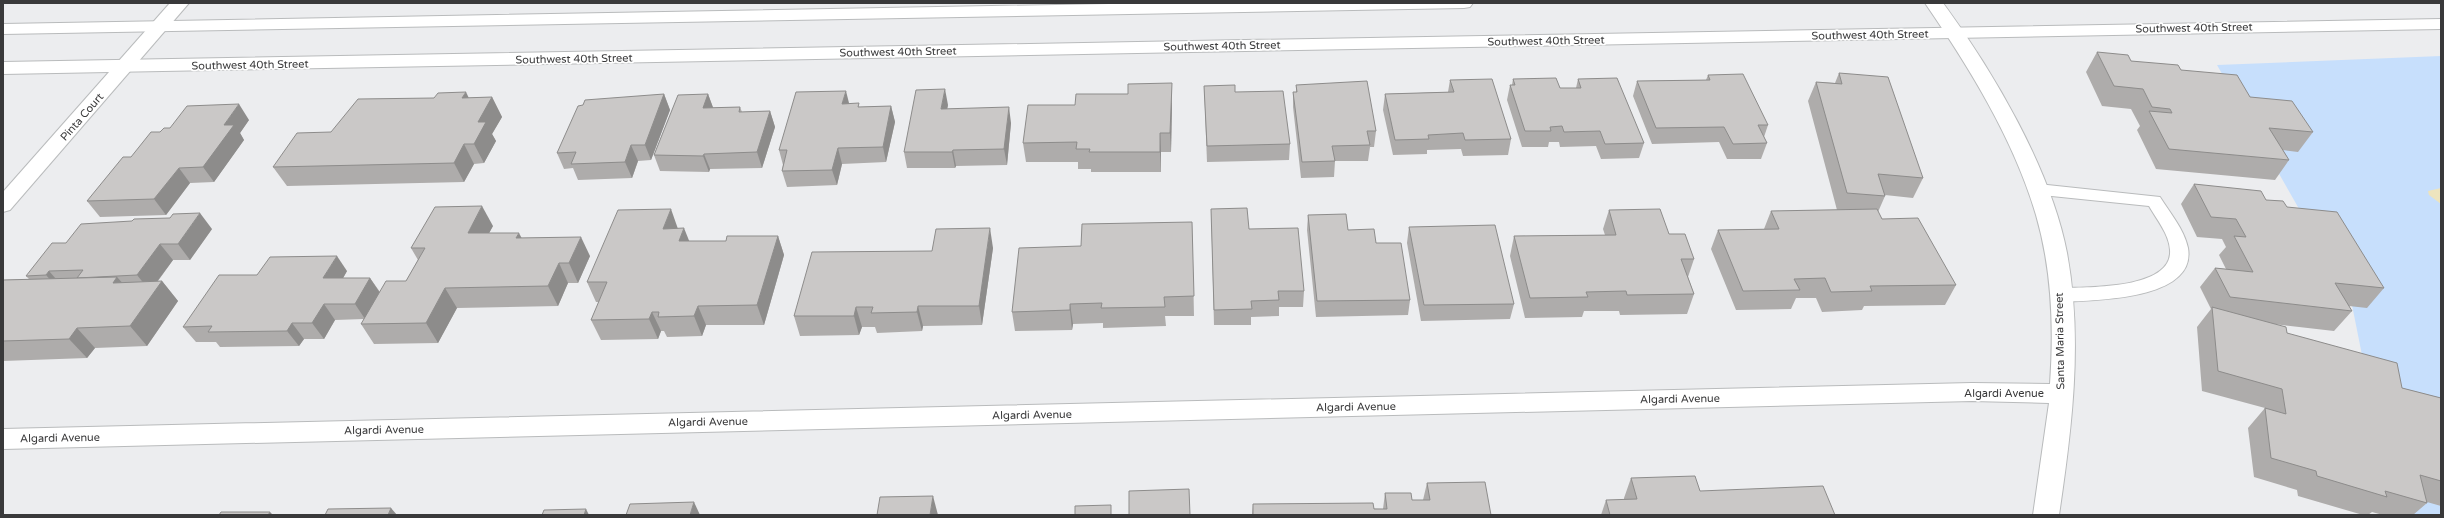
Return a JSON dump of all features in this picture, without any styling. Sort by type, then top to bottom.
[{"type":"main road","name":"Pinta Court","points":[[3,205],[180,3]]},
{"type":"main road","points":[[3,29],[1464,3]]},
{"type":"main road","name":"Santa Maria Street","points":[[1934,3],[1956,33],[1985,83],[2038,190],[2054,249],[2060,295],[2061,394],[2059,435],[2046,515]]},
{"type":"main road","name":"Southwest 40th Street","points":[[3,68],[123,68],[2441,24]]},
{"type":"main road","name":"Algardi Avenue","points":[[3,439],[1972,392],[2061,394]]},
{"type":"lane","points":[[2038,190],[2154,201],[2176,239],[2179,256],[2173,272],[2159,283],[2134,289],[2060,295]]},
{"type":"shaded area","points":[[2441,56],[2441,515],[2394,515],[2351,300],[2217,65]]},
{"type":"sand","points":[[2441,188],[2441,204],[2429,195],[2428,191]]},
{"type":"building","points":[[2097,52],[2128,55],[2131,61],[2178,65],[2181,70],[2237,75],[2250,97],[2292,101],[2313,132],[2269,128],[2289,160],[2169,149],[2149,111],[2172,113],[2170,109],[2152,107],[2143,89],[2114,86]]},
{"type":"building","points":[[1839,73],[1888,77],[1923,178],[1878,174],[1885,196],[1847,193],[1816,82],[1842,84]]},
{"type":"building","points":[[1743,74],[1768,125],[1758,125],[1767,143],[1733,144],[1724,127],[1656,128],[1637,81],[1710,80],[1708,75]]},
{"type":"building","points":[[1556,78],[1560,88],[1581,88],[1578,79],[1617,78],[1644,143],[1605,144],[1600,131],[1564,132],[1562,126],[1550,127],[1551,131],[1525,131],[1510,85],[1515,85],[1513,79]]},
{"type":"building","points":[[1492,79],[1511,139],[1465,140],[1463,133],[1428,135],[1429,139],[1395,140],[1385,94],[1454,92],[1450,80]]},
{"type":"building","points":[[1367,81],[1376,131],[1367,131],[1370,145],[1332,146],[1335,161],[1302,162],[1293,92],[1297,92],[1296,85]]},
{"type":"building","points":[[1172,83],[1170,133],[1160,133],[1160,152],[1089,152],[1090,149],[1076,149],[1077,142],[1023,143],[1028,105],[1075,105],[1076,94],[1128,94],[1128,84]]},
{"type":"building","points":[[1235,85],[1235,92],[1283,91],[1290,144],[1207,146],[1204,86]]},
{"type":"building","points":[[945,89],[941,109],[1009,107],[1004,149],[953,150],[952,152],[904,152],[916,90]]},
{"type":"building","points":[[846,91],[842,104],[859,103],[858,107],[891,106],[883,147],[838,148],[832,170],[782,171],[787,150],[779,150],[796,92]]},
{"type":"building","points":[[466,92],[462,98],[492,97],[478,122],[486,122],[474,144],[464,144],[454,163],[273,167],[297,133],[331,132],[358,99],[434,98],[438,93]]},
{"type":"building","points":[[664,94],[645,145],[631,145],[625,162],[571,164],[576,152],[557,153],[578,106],[583,105],[585,100]]},
{"type":"building","points":[[708,94],[703,108],[740,107],[739,112],[770,111],[757,152],[704,154],[703,156],[654,155],[678,95]]},
{"type":"building","points":[[239,104],[224,125],[234,125],[203,167],[179,168],[154,199],[87,201],[123,157],[131,157],[151,132],[160,132],[164,128],[170,128],[187,106]]},
{"type":"building","points":[[2194,184],[2261,191],[2266,200],[2283,201],[2287,207],[2337,212],[2384,288],[2335,283],[2352,311],[2230,297],[2215,268],[2253,272],[2234,236],[2246,237],[2236,219],[2211,217]]},
{"type":"building","points":[[482,206],[468,233],[519,233],[516,238],[581,237],[569,263],[559,263],[548,286],[445,288],[426,323],[361,324],[386,281],[406,281],[425,248],[411,248],[435,207]]},
{"type":"building","points":[[1247,208],[1249,229],[1298,228],[1304,291],[1278,291],[1279,300],[1251,301],[1252,309],[1214,310],[1211,209]]},
{"type":"building","points":[[671,209],[663,229],[684,228],[679,241],[726,241],[727,236],[778,236],[757,305],[698,306],[694,316],[658,317],[659,312],[652,312],[649,319],[591,320],[607,282],[587,282],[618,210]]},
{"type":"building","points":[[1660,209],[1669,234],[1685,234],[1694,259],[1681,259],[1694,294],[1627,295],[1626,291],[1586,292],[1588,297],[1530,298],[1514,236],[1616,235],[1609,210]]},
{"type":"building","points":[[1877,209],[1882,219],[1918,218],[1956,285],[1870,286],[1872,291],[1831,292],[1825,278],[1794,279],[1800,290],[1743,291],[1718,230],[1779,229],[1771,211]]},
{"type":"building","points":[[200,213],[178,244],[160,244],[137,275],[77,278],[83,270],[49,271],[46,275],[26,276],[52,243],[66,243],[81,224],[132,221],[134,219],[170,218],[173,214]]},
{"type":"building","points":[[1346,214],[1348,230],[1374,229],[1376,243],[1401,243],[1410,300],[1317,301],[1308,215]]},
{"type":"building","points":[[1192,222],[1194,296],[1164,297],[1165,307],[1101,308],[1102,303],[1070,304],[1070,310],[1012,312],[1019,248],[1081,246],[1082,224]]},
{"type":"building","points":[[1495,225],[1514,304],[1424,305],[1409,227]]},
{"type":"building","points":[[990,228],[979,306],[918,306],[917,312],[871,313],[873,307],[856,307],[854,316],[794,316],[812,252],[932,251],[936,229]]},
{"type":"building","points":[[337,256],[323,278],[370,278],[355,304],[324,304],[312,323],[292,323],[287,331],[208,332],[212,326],[183,327],[219,275],[257,275],[270,257]]},
{"type":"building","points":[[117,277],[113,283],[162,281],[130,326],[77,328],[69,339],[3,341],[3,280]]},
{"type":"building","points":[[2212,307],[2286,327],[2287,333],[2397,363],[2402,388],[2441,398],[2441,481],[2420,475],[2427,503],[2385,491],[2387,497],[2317,476],[2316,471],[2271,458],[2265,408],[2286,414],[2282,389],[2218,371]]},
{"type":"building","points":[[1695,476],[1700,491],[1823,486],[1835,515],[1610,515],[1606,500],[1637,499],[1631,478]]},
{"type":"building","points":[[1485,482],[1491,515],[1253,515],[1253,504],[1373,503],[1374,509],[1387,509],[1385,493],[1411,493],[1412,500],[1430,500],[1427,483]]},
{"type":"building","points":[[1189,489],[1190,515],[1129,515],[1129,491]]},
{"type":"building","points":[[933,496],[930,515],[877,515],[880,497]]},
{"type":"building","points":[[694,502],[690,515],[626,515],[630,504]]},
{"type":"building","points":[[1111,505],[1111,515],[1075,515],[1075,506]]},
{"type":"building","points":[[391,508],[388,515],[325,515],[328,509]]},
{"type":"building","points":[[586,509],[584,515],[542,515],[544,510]]},
{"type":"building","points":[[221,512],[270,512],[268,515],[219,515]]}]
